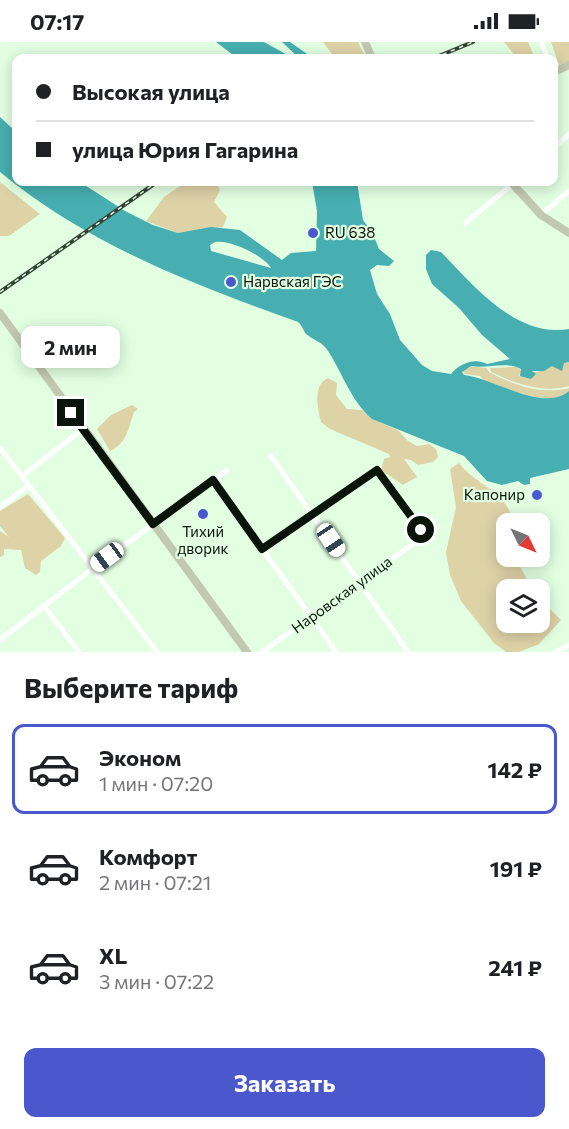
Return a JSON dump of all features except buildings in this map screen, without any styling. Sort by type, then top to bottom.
[{"type":"street","points":[[558,144],[569,134]]},
{"type":"street","points":[[465,223],[508,186]]},
{"type":"street","points":[[516,186],[541,215],[569,233]]},
{"type":"street","points":[[541,215],[569,191]]},
{"type":"street","points":[[1,318],[247,652]]},
{"type":"street","points":[[22,476],[83,429]]},
{"type":"street","points":[[0,448],[157,652]]},
{"type":"street","points":[[271,456],[408,652]]},
{"type":"street","points":[[0,640],[92,568],[227,470]]},
{"type":"street","name":"Наровская улица","points":[[262,652],[421,538],[421,530],[377,470],[313,513]]},
{"type":"street","points":[[213,480],[336,652]]},
{"type":"street","points":[[0,507],[28,486]]},
{"type":"street","points":[[262,549],[313,513]]},
{"type":"street","points":[[44,606],[79,652]]},
{"type":"street","points":[[556,652],[569,645]]},
{"type":"shaded area","points":[[323,42],[358,42],[364,54],[332,54]]},
{"type":"shaded area","points":[[504,42],[528,42],[533,54],[514,54]]},
{"type":"shaded area","points":[[551,42],[569,42],[569,62],[559,65],[558,54],[555,54]]},
{"type":"shaded area","points":[[0,182],[40,214],[9,236],[0,236]]},
{"type":"shaded area","points":[[180,186],[218,186],[220,190],[214,202],[227,217],[223,227],[178,233],[146,221],[164,197]]},
{"type":"shaded area","points":[[569,362],[569,386],[549,389],[509,380],[491,372],[490,368],[517,367],[522,371],[519,375],[531,379],[535,374],[530,371],[537,372],[554,365],[560,369],[564,363]]},
{"type":"shaded area","points":[[468,366],[487,368],[489,372],[498,377],[528,388],[559,390],[569,388],[569,391],[560,396],[539,398],[484,381],[480,376],[465,374],[463,372]]},
{"type":"shaded area","points":[[328,378],[337,383],[336,395],[347,409],[362,410],[371,418],[399,431],[408,441],[417,446],[429,444],[436,449],[438,457],[433,462],[418,465],[411,460],[404,459],[417,477],[403,485],[381,470],[384,459],[390,457],[389,454],[330,429],[321,422],[318,391],[323,381]]},
{"type":"shaded area","points":[[132,405],[138,409],[134,412],[126,435],[116,448],[110,451],[97,429],[111,415]]},
{"type":"shaded area","points":[[459,463],[498,496],[510,512],[496,513],[496,567],[520,567],[527,579],[496,579],[496,633],[549,633],[539,644],[519,652],[506,652],[494,643],[461,601],[450,575],[446,552],[456,507],[450,469]]},
{"type":"shaded area","points":[[28,494],[65,538],[61,546],[41,561],[40,572],[36,575],[25,568],[21,550],[4,549],[4,555],[0,557],[0,531],[9,537],[0,526],[0,511]]},
{"type":"shaded area","points":[[550,609],[561,620],[550,632]]},
{"type":"water","points":[[216,42],[264,42],[286,54],[232,54]]},
{"type":"water","points":[[282,42],[290,42],[307,54],[295,54]]},
{"type":"water","points":[[0,117],[12,128],[12,181],[0,172]]},
{"type":"water","points":[[18,186],[86,186],[125,211],[153,225],[178,233],[211,227],[240,230],[282,260],[291,253],[316,251],[317,211],[313,186],[358,186],[363,220],[373,234],[379,249],[394,261],[389,266],[377,265],[370,270],[377,294],[390,314],[400,340],[422,365],[432,371],[451,374],[458,367],[472,361],[487,364],[510,359],[482,335],[459,308],[432,284],[426,269],[426,255],[431,250],[441,252],[482,294],[514,318],[531,326],[550,330],[569,329],[569,362],[564,363],[562,371],[552,366],[544,371],[532,371],[536,374],[531,379],[520,376],[521,369],[503,365],[471,366],[462,372],[464,375],[532,396],[558,397],[569,391],[569,469],[530,478],[530,484],[524,485],[518,481],[502,485],[487,481],[464,456],[372,419],[358,404],[326,348],[306,334],[298,322],[219,293],[142,260],[68,220]],"holes":[[[215,242],[229,243],[246,249],[261,258],[271,268],[211,251],[210,245]]]},
{"type":"railway","points":[[444,54],[473,42]]},
{"type":"railway","points":[[0,292],[151,186]]},
{"type":"place","name":"RU 638","points":[[313,233]]},
{"type":"place","name":"Нарвская ГЭС","points":[[231,282]]},
{"type":"place","name":"Капонир","points":[[537,495]]},
{"type":"place","name":"Тихий дворик","points":[[203,514]]},
{"type":"route","points":[[71,413],[153,524],[213,480],[262,549],[372,471],[377,470],[421,530]]}]
